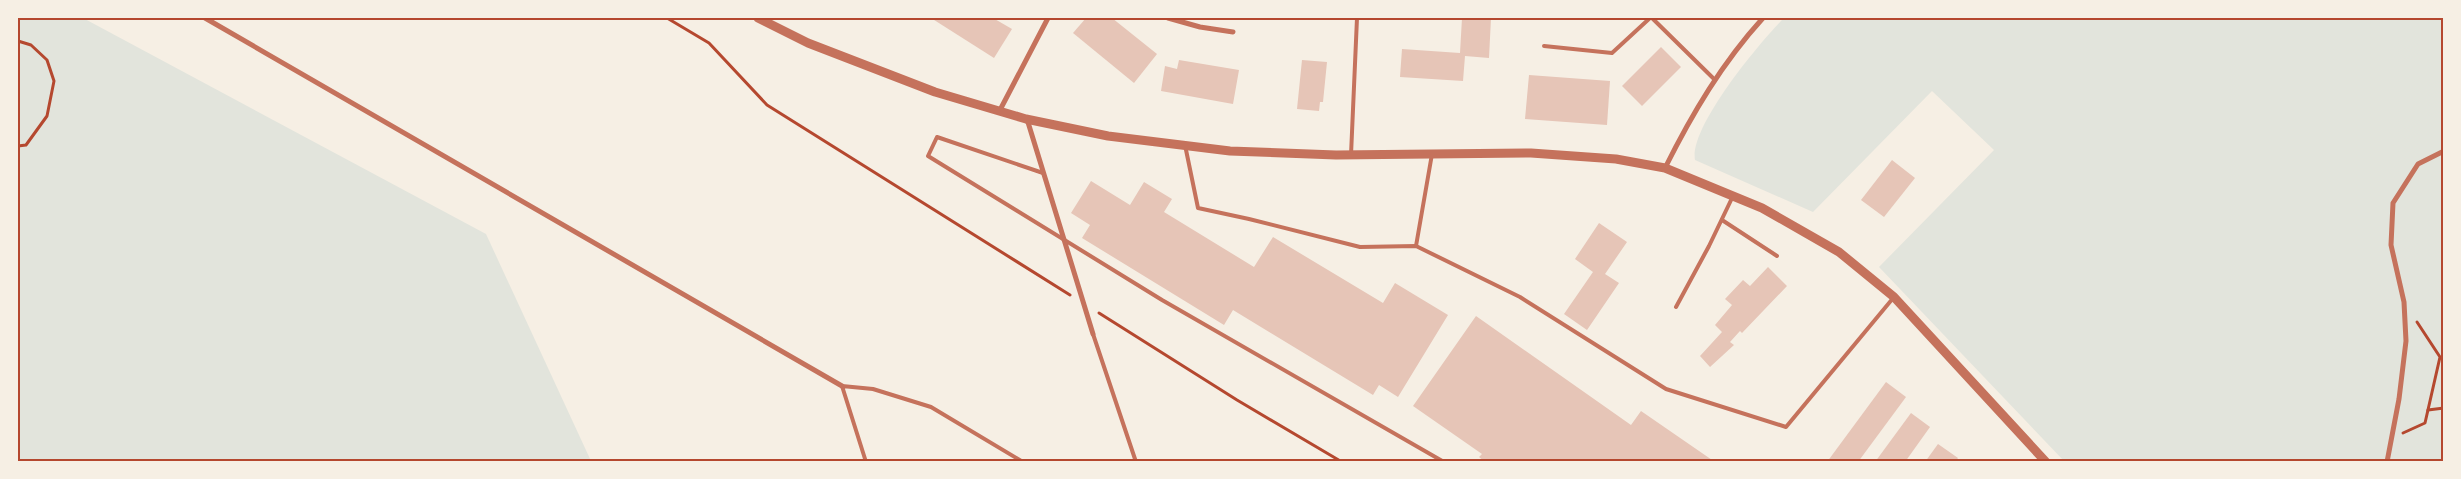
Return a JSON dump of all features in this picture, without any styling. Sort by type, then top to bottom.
[{"type":"street","points":[[205,18],[842,386]]},
{"type":"street","points":[[758,18],[808,43],[919,86],[1026,119],[1108,136],[1230,150],[1351,155],[1531,153],[1616,159],[1665,168],[1762,208],[1839,252],[1894,297],[2046,462]]},
{"type":"street","points":[[1000,110],[1048,18]]},
{"type":"street","points":[[1168,18],[1200,28],[1233,32]]},
{"type":"street","points":[[1665,168],[1688,122],[1714,80],[1763,18]]},
{"type":"street","points":[[1026,119],[1093,334]]},
{"type":"street","points":[[2387,462],[2399,399],[2406,341],[2404,302],[2391,245],[2393,204],[2418,164],[2444,151]]},
{"type":"lane","points":[[1351,155],[1357,18]]},
{"type":"lane","points":[[1544,46],[1612,53],[1651,18],[1714,80]]},
{"type":"lane","points":[[1043,173],[937,137],[928,156],[1063,241],[1253,354],[1444,462]]},
{"type":"lane","points":[[1184,145],[1198,208],[1360,247],[1416,246],[1520,297],[1666,389],[1786,427],[1894,297]]},
{"type":"lane","points":[[1416,246],[1432,154]]},
{"type":"lane","points":[[1676,307],[1733,196]]},
{"type":"lane","points":[[1722,220],[1777,256]]},
{"type":"lane","points":[[1093,334],[1136,462]]},
{"type":"lane","points":[[866,462],[842,386],[873,389],[932,407],[1023,462]]},
{"type":"path","points":[[667,18],[708,43],[767,105],[1229,395],[1342,462]]},
{"type":"path","points":[[18,42],[31,45],[47,60],[54,81],[47,116],[26,145],[18,146]]},
{"type":"path","points":[[2391,439],[2425,423],[2440,357],[2404,302]]},
{"type":"path","points":[[2428,410],[2444,408]]},
{"type":"shaded area","points":[[18,18],[83,18],[486,234],[591,461],[18,461]]},
{"type":"shaded area","points":[[1784,18],[2443,18],[2443,461],[2064,461],[1879,267],[1994,150],[1932,91],[1813,212],[1695,160],[1696,145],[1714,107],[1744,64]]},
{"type":"building","points":[[931,18],[993,18],[1012,29],[994,58]]},
{"type":"building","points":[[1086,18],[1112,18],[1157,54],[1134,83],[1073,33]]},
{"type":"building","points":[[1462,18],[1491,18],[1489,58],[1465,56],[1463,81],[1400,77],[1402,49],[1460,53]]},
{"type":"building","points":[[1661,47],[1681,67],[1642,106],[1622,86]]},
{"type":"building","points":[[1179,60],[1239,70],[1233,104],[1161,91],[1165,66],[1177,69]]},
{"type":"building","points":[[1302,60],[1327,62],[1323,102],[1320,102],[1319,111],[1297,109]]},
{"type":"building","points":[[1529,75],[1610,81],[1607,125],[1525,119]]},
{"type":"building","points":[[1892,160],[1915,178],[1884,217],[1861,200]]},
{"type":"building","points":[[1091,181],[1130,205],[1144,182],[1172,199],[1164,212],[1254,267],[1273,237],[1383,303],[1395,283],[1448,315],[1398,397],[1379,385],[1373,395],[1233,310],[1224,325],[1082,238],[1090,225],[1071,213]]},
{"type":"building","points":[[1599,223],[1627,242],[1605,274],[1619,283],[1587,330],[1564,314],[1593,272],[1575,259]]},
{"type":"building","points":[[1768,267],[1787,286],[1742,333],[1740,331],[1730,342],[1734,345],[1710,367],[1700,356],[1722,332],[1715,325],[1732,305],[1725,299],[1743,280],[1750,286]]},
{"type":"building","points":[[1476,316],[1631,425],[1641,411],[1715,462],[1485,462],[1479,457],[1482,454],[1413,406]]},
{"type":"building","points":[[1886,382],[1906,397],[1858,462],[1827,462]]},
{"type":"building","points":[[1911,413],[1930,427],[1905,462],[1875,462]]},
{"type":"building","points":[[1938,444],[1958,458],[1955,462],[1925,462]]}]
